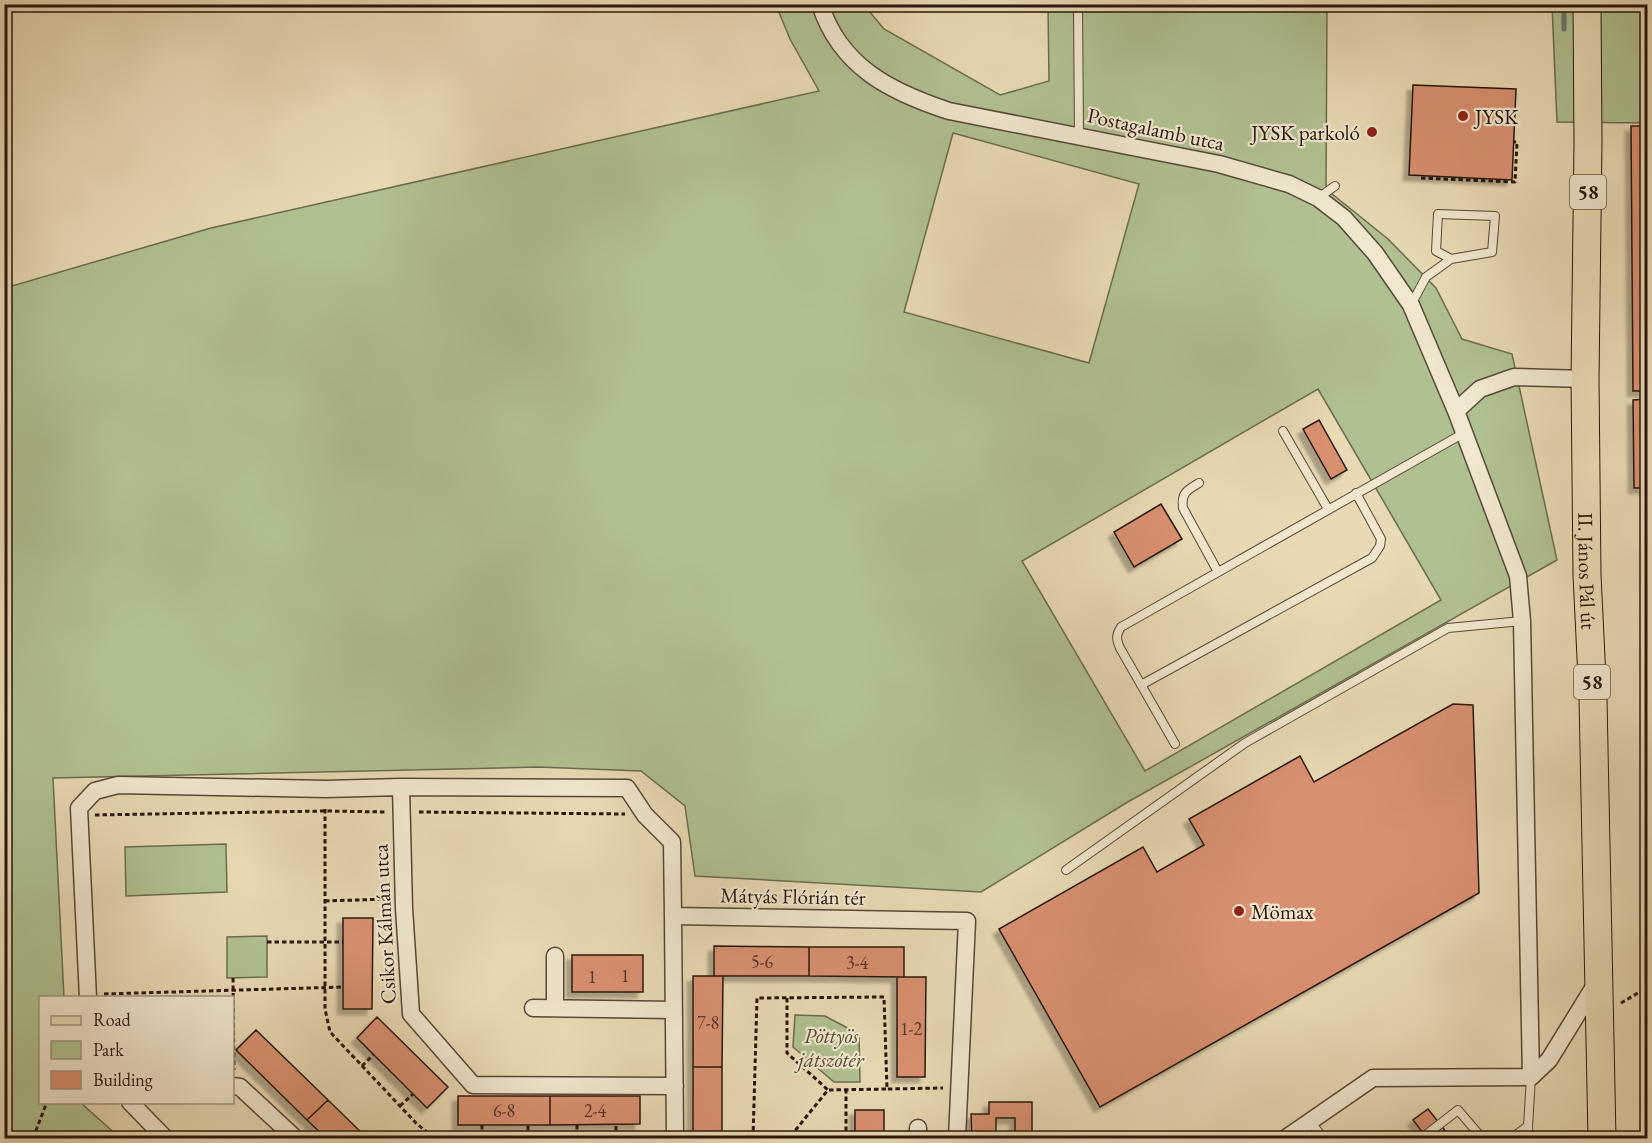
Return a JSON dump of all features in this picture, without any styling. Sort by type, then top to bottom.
[{"type":"main road","name":"II. János Pál út","points":[[1587,4],[1585,379],[1587,575],[1593,699],[1602,1138]]},
{"type":"street","name":"Postagalamb utca","points":[[820,4],[833,33],[848,54],[875,80],[921,102],[949,111],[1219,164],[1289,184],[1318,198],[1344,219],[1375,253],[1411,305],[1464,433],[1518,576],[1522,621],[1531,1077]]},
{"type":"street","points":[[1455,411],[1480,389],[1514,377],[1585,379]]},
{"type":"street","points":[[88,996],[78,808],[95,791],[118,785],[326,789],[627,788],[645,815],[672,842],[675,1138]]},
{"type":"street","name":"Csikor Kálmán utca","points":[[401,787],[404,899],[411,1014],[473,1085],[675,1086]]},
{"type":"street","name":"Mátyás Flórián tér","points":[[673,916],[967,921],[960,1088]]},
{"type":"street","points":[[555,956],[555,1008]]},
{"type":"street","points":[[1286,1138],[1373,1078],[1531,1077],[1549,1059],[1598,980]]},
{"type":"street","points":[[533,1008],[674,1010]]},
{"type":"street","points":[[234,1086],[240,1087],[295,1138]]},
{"type":"street","points":[[957,1138],[960,1088]]},
{"type":"street","points":[[136,1105],[165,1138]]},
{"type":"lane","points":[[1078,4],[1079,136]]},
{"type":"lane","points":[[1318,198],[1335,186]]},
{"type":"lane","points":[[1411,305],[1426,277],[1451,259],[1492,252],[1494,216],[1438,214],[1436,251],[1451,259]]},
{"type":"lane","points":[[1283,431],[1328,509]]},
{"type":"lane","points":[[1175,744],[1117,640],[1121,627],[1464,433]]},
{"type":"lane","points":[[1199,483],[1185,491],[1182,496],[1183,508],[1218,572]]},
{"type":"lane","points":[[1141,684],[1372,558],[1382,539],[1356,493]]},
{"type":"lane","points":[[1066,870],[1245,743],[1448,628],[1522,621]]},
{"type":"lane","points":[[1529,1138],[1531,1077]]},
{"type":"lane","points":[[1422,1138],[1458,1110],[1482,1138]]},
{"type":"lane","points":[[1310,1121],[1323,1138]]},
{"type":"lane","points":[[1512,1138],[1528,1126]]},
{"type":"path","points":[[1421,178],[1509,184],[1515,182],[1516,142],[1513,142]]},
{"type":"path","points":[[326,789],[325,1009],[330,1032],[400,1106],[434,1138]]},
{"type":"path","points":[[79,816],[325,811],[645,815]]},
{"type":"path","points":[[325,901],[404,899]]},
{"type":"path","points":[[267,942],[343,942]]},
{"type":"path","points":[[233,978],[233,996]]},
{"type":"path","points":[[88,996],[233,989],[343,987]]},
{"type":"path","points":[[1598,1014],[1647,987]]},
{"type":"path","points":[[753,1138],[757,998],[884,997],[887,1089]]},
{"type":"path","points":[[788,998],[787,1053],[828,1090],[960,1088]]},
{"type":"path","points":[[362,1066],[373,1055]]},
{"type":"path","points":[[846,1089],[846,1138]]},
{"type":"path","points":[[789,1138],[828,1090]]},
{"type":"path","points":[[400,1106],[413,1094]]},
{"type":"path","points":[[33,1138],[46,1104]]},
{"type":"path","points":[[482,1125],[482,1138]]},
{"type":"path","points":[[528,1125],[528,1138]]},
{"type":"path","points":[[577,1125],[577,1138]]},
{"type":"path","points":[[616,1125],[616,1138]]},
{"type":"green space","points":[[776,5],[864,5],[884,29],[1000,95],[1049,81],[1048,5],[1327,5],[1326,189],[1388,239],[1436,288],[1462,339],[1512,354],[1557,560],[1126,803],[981,892],[695,876],[685,806],[641,771],[538,767],[53,778],[64,996],[39,996],[39,1104],[82,1104],[120,1138],[5,1138],[5,288],[211,228],[819,91],[790,39]],"holes":[[[953,133],[1139,184],[1089,363],[904,312]],[[1318,389],[1441,600],[1145,771],[1022,561]]]},
{"type":"green space","points":[[1552,5],[1647,5],[1647,123],[1557,122]]},
{"type":"green space","points":[[226,844],[227,892],[126,896],[125,847]]},
{"type":"green space","points":[[267,936],[267,977],[227,978],[227,937]]},
{"type":"green space","name":"Pöttyös játszótér","points":[[795,1015],[825,1016],[859,1034],[860,1082],[834,1082],[793,1047]]},
{"type":"building","name":"JYSK","points":[[1413,85],[1516,89],[1512,180],[1409,175]]},
{"type":"building","points":[[1631,126],[1646,126],[1648,391],[1633,391]]},
{"type":"building","points":[[1648,399],[1648,488],[1634,488],[1633,400]]},
{"type":"building","points":[[1319,420],[1347,470],[1331,479],[1303,429]]},
{"type":"building","points":[[1161,504],[1182,539],[1134,567],[1114,532]]},
{"type":"building","name":"Mömax","points":[[1453,704],[1473,705],[1479,893],[1100,1107],[999,929],[1143,847],[1157,872],[1204,845],[1189,819],[1300,756],[1314,782]]},
{"type":"building","points":[[343,918],[373,918],[372,1009],[343,1009]]},
{"type":"building","points":[[714,946],[809,947],[809,976],[714,976]]},
{"type":"building","points":[[809,947],[904,947],[904,977],[809,976]]},
{"type":"building","points":[[572,955],[643,955],[643,992],[572,992]]},
{"type":"building","points":[[693,976],[723,976],[722,1067],[693,1067]]},
{"type":"building","points":[[897,977],[926,977],[925,1077],[897,1077]]},
{"type":"building","points":[[377,1017],[448,1087],[427,1108],[357,1038]]},
{"type":"building","points":[[256,1030],[328,1100],[307,1120],[236,1050]]},
{"type":"building","points":[[693,1067],[722,1067],[722,1138],[693,1138]]},
{"type":"building","points":[[458,1096],[550,1096],[550,1125],[458,1125]]},
{"type":"building","points":[[550,1096],[640,1096],[640,1124],[550,1125]]},
{"type":"building","points":[[328,1100],[367,1138],[326,1138],[307,1120]]},
{"type":"building","points":[[989,1102],[1032,1102],[1032,1138],[1015,1138],[1015,1118],[996,1118],[996,1138],[972,1138],[971,1114],[989,1114]]},
{"type":"building","points":[[1428,1109],[1451,1138],[1427,1138],[1413,1120]]},
{"type":"building","points":[[855,1110],[884,1110],[884,1138],[855,1138]]},
{"type":"waterway","points":[[1564,4],[1564,29]]},
{"type":"place","name":"JYSK","points":[[1463,116]]},
{"type":"place","name":"JYSK parkoló","points":[[1372,132]]},
{"type":"place","name":"Mömax","points":[[1239,911]]}]
